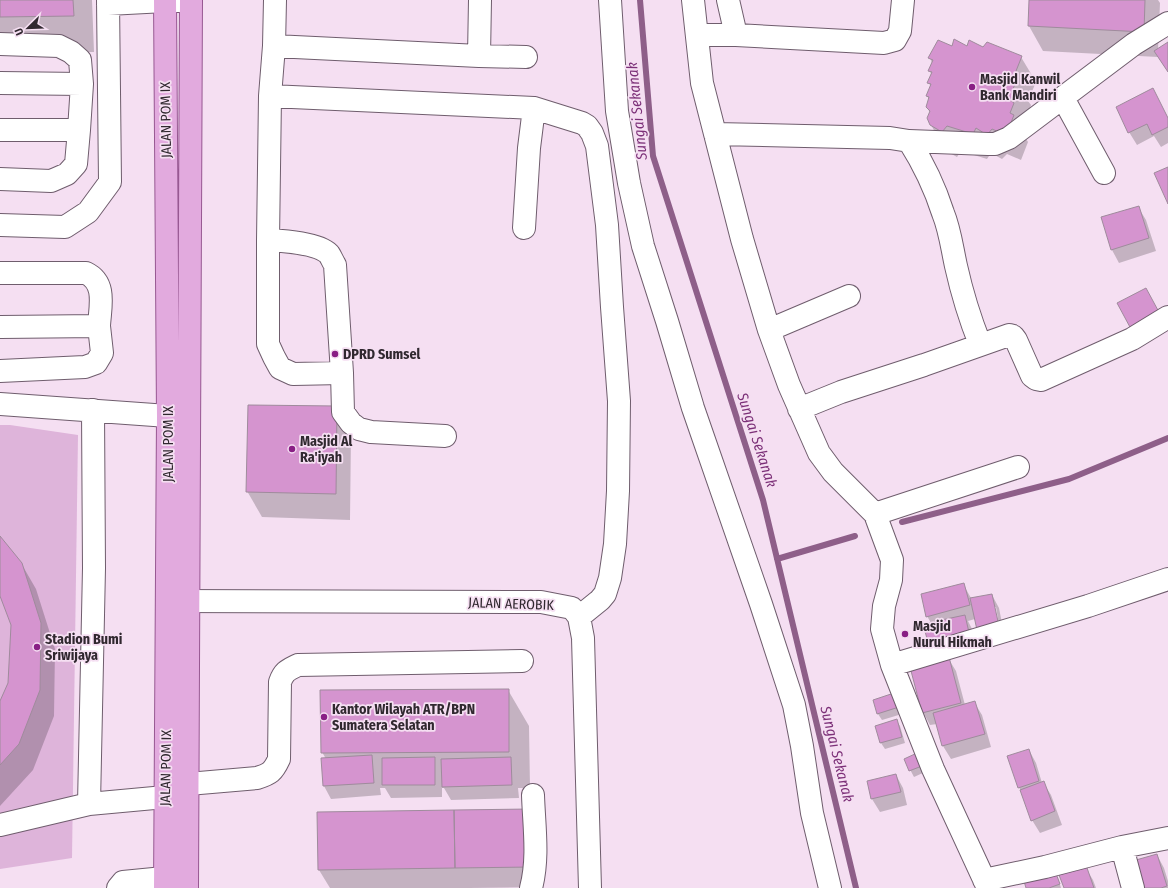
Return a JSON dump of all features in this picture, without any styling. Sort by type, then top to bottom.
[{"type":"main road","name":"JALAN POM IX","points":[[165,1],[178,416],[188,601],[187,888]]},
{"type":"main road","name":"JALAN POM IX","points":[[164,883],[166,600],[178,416],[191,1]]},
{"type":"street","points":[[275,0],[274,46],[270,96],[268,344],[280,368],[293,374],[342,373]]},
{"type":"street","points":[[479,56],[480,0]]},
{"type":"street","points":[[610,0],[617,111],[629,184],[643,246],[693,408],[761,604],[794,705],[812,813],[830,888]]},
{"type":"street","points":[[693,0],[702,83],[742,239],[769,330],[789,385],[819,453],[833,472],[875,514],[892,560],[891,580],[884,606],[882,629],[892,665],[933,769],[986,884],[1122,847],[1168,838]]},
{"type":"street","points":[[728,0],[736,35]]},
{"type":"street","points":[[697,35],[736,35],[884,43],[895,40],[900,31],[903,0]]},
{"type":"street","points":[[0,225],[65,227],[88,212],[110,182],[108,2],[191,1]]},
{"type":"street","points":[[715,134],[890,138],[909,141],[995,144],[1009,138],[1134,44],[1168,23]]},
{"type":"street","points":[[0,44],[58,46],[71,52],[80,60],[82,84],[76,164],[67,174],[51,181],[0,179]]},
{"type":"street","points":[[274,46],[526,57]]},
{"type":"street","points":[[0,83],[82,84]]},
{"type":"street","points":[[270,96],[534,108],[582,123],[587,126],[592,133],[597,146],[607,225],[619,401],[618,491],[615,544],[610,578],[605,594],[579,617],[583,638],[590,888]]},
{"type":"street","points":[[1063,98],[1104,173]]},
{"type":"street","points":[[524,228],[529,148],[534,108]]},
{"type":"street","points":[[0,130],[79,130]]},
{"type":"street","points":[[909,141],[931,183],[944,213],[951,237],[964,298],[980,344]]},
{"type":"street","points":[[268,240],[297,243],[318,248],[328,254],[335,265],[343,412],[350,423],[359,429],[371,432],[445,436]]},
{"type":"street","points":[[0,273],[86,274],[93,277],[98,284],[101,294],[99,326],[102,353],[96,363],[85,367],[0,371]]},
{"type":"street","points":[[769,330],[849,296]]},
{"type":"street","points":[[800,409],[841,392],[1009,335],[1013,336],[1016,340],[1032,376],[1041,380],[1132,339],[1168,317]]},
{"type":"street","points":[[0,326],[99,326]]},
{"type":"street","points":[[0,404],[178,416]]},
{"type":"street","points":[[89,804],[94,568],[93,410]]},
{"type":"street","points":[[875,514],[1018,467]]},
{"type":"street","points":[[892,665],[1088,606],[1168,579]]},
{"type":"street","name":"JALAN AEROBIK","points":[[166,600],[541,602],[572,608],[579,617]]},
{"type":"street","points":[[188,784],[257,778],[274,771],[279,759],[280,682],[282,674],[288,669],[298,665],[522,661]]},
{"type":"street","points":[[531,888],[534,871],[535,846],[533,795]]},
{"type":"street","points":[[0,825],[89,804],[165,797]]},
{"type":"street","points":[[1122,847],[1133,888]]},
{"type":"street","points":[[122,886],[164,883]]},
{"type":"shaded area","name":"Stadion Bumi Sriwijaya","points":[[0,425],[10,425],[78,435],[72,858],[0,869]]},
{"type":"building","points":[[0,0],[73,0],[74,16],[0,17]]},
{"type":"building","points":[[1029,0],[1145,0],[1144,32],[1028,26]]},
{"type":"building","name":"Masjid Kanwil Bank Mandiri","points":[[954,39],[967,46],[969,40],[983,47],[987,42],[1022,56],[1014,76],[1017,79],[1013,89],[1016,91],[1010,100],[1014,103],[1010,113],[1014,115],[1006,135],[992,129],[987,135],[976,128],[973,134],[947,126],[942,132],[930,125],[927,118],[930,111],[926,107],[929,97],[926,96],[931,84],[927,83],[932,72],[928,71],[933,60],[928,58],[938,40],[952,46]]},
{"type":"building","points":[[1168,42],[1168,72],[1154,51]]},
{"type":"building","points":[[1153,88],[1168,118],[1168,127],[1152,135],[1147,124],[1128,133],[1116,107]]},
{"type":"building","points":[[1168,167],[1168,204],[1154,173]]},
{"type":"building","points":[[1139,206],[1149,238],[1111,250],[1101,217]]},
{"type":"building","points":[[1146,288],[1160,314],[1131,329],[1117,303]]},
{"type":"building","name":"Masjid Al Ra'iyah","points":[[248,405],[337,406],[336,494],[246,492]]},
{"type":"building","points":[[0,536],[22,563],[41,623],[40,690],[19,744],[0,765],[0,701],[8,683],[11,625],[0,596]]},
{"type":"building","points":[[964,583],[970,605],[926,617],[921,594]]},
{"type":"building","points":[[992,594],[999,626],[977,630],[970,598]]},
{"type":"building","points":[[965,615],[970,637],[929,646],[923,624]]},
{"type":"building","points":[[949,657],[961,703],[922,713],[910,667]]},
{"type":"building","points":[[509,689],[509,752],[321,753],[320,690]]},
{"type":"building","points":[[894,693],[899,707],[877,714],[873,700]]},
{"type":"building","points":[[975,701],[985,734],[942,746],[933,713]]},
{"type":"building","points":[[897,719],[902,737],[880,743],[875,726]]},
{"type":"building","points":[[1029,749],[1039,781],[1018,788],[1007,756]]},
{"type":"building","points":[[917,753],[922,766],[909,771],[904,759]]},
{"type":"building","points":[[372,755],[374,783],[323,786],[321,758]]},
{"type":"building","points":[[435,757],[435,785],[382,785],[382,758]]},
{"type":"building","points":[[511,757],[512,785],[442,787],[441,759]]},
{"type":"building","points":[[896,774],[901,792],[871,799],[867,781]]},
{"type":"building","points":[[1044,781],[1055,811],[1031,821],[1020,790]]},
{"type":"building","points":[[530,809],[532,867],[455,868],[454,810]]},
{"type":"building","points":[[454,810],[455,868],[318,870],[317,812]]},
{"type":"building","points":[[1157,854],[1167,886],[1161,888],[1137,888],[1129,862]]},
{"type":"building","points":[[1086,865],[1094,888],[1064,888],[1059,875]]},
{"type":"building","points":[[1055,871],[1060,884],[1049,888],[1026,888],[1024,881]]},
{"type":"waterway","name":"Sungai Sekanak","points":[[640,0],[653,156],[763,500],[856,888]]},
{"type":"waterway","points":[[902,522],[1069,479],[1168,438]]},
{"type":"waterway","points":[[777,559],[855,536]]},
{"type":"place","name":"Masjid Kanwil Bank Mandiri","points":[[972,87]]},
{"type":"place","name":"DPRD Sumsel","points":[[335,354]]},
{"type":"place","name":"Masjid Al Ra'iyah","points":[[292,449]]},
{"type":"place","name":"Masjid Nurul Hikmah","points":[[905,634]]},
{"type":"place","name":"Stadion Bumi Sriwijaya","points":[[37,647]]},
{"type":"place","name":"Kantor Wilayah ATR/BPN Sumatera Selatan","points":[[324,717]]}]
